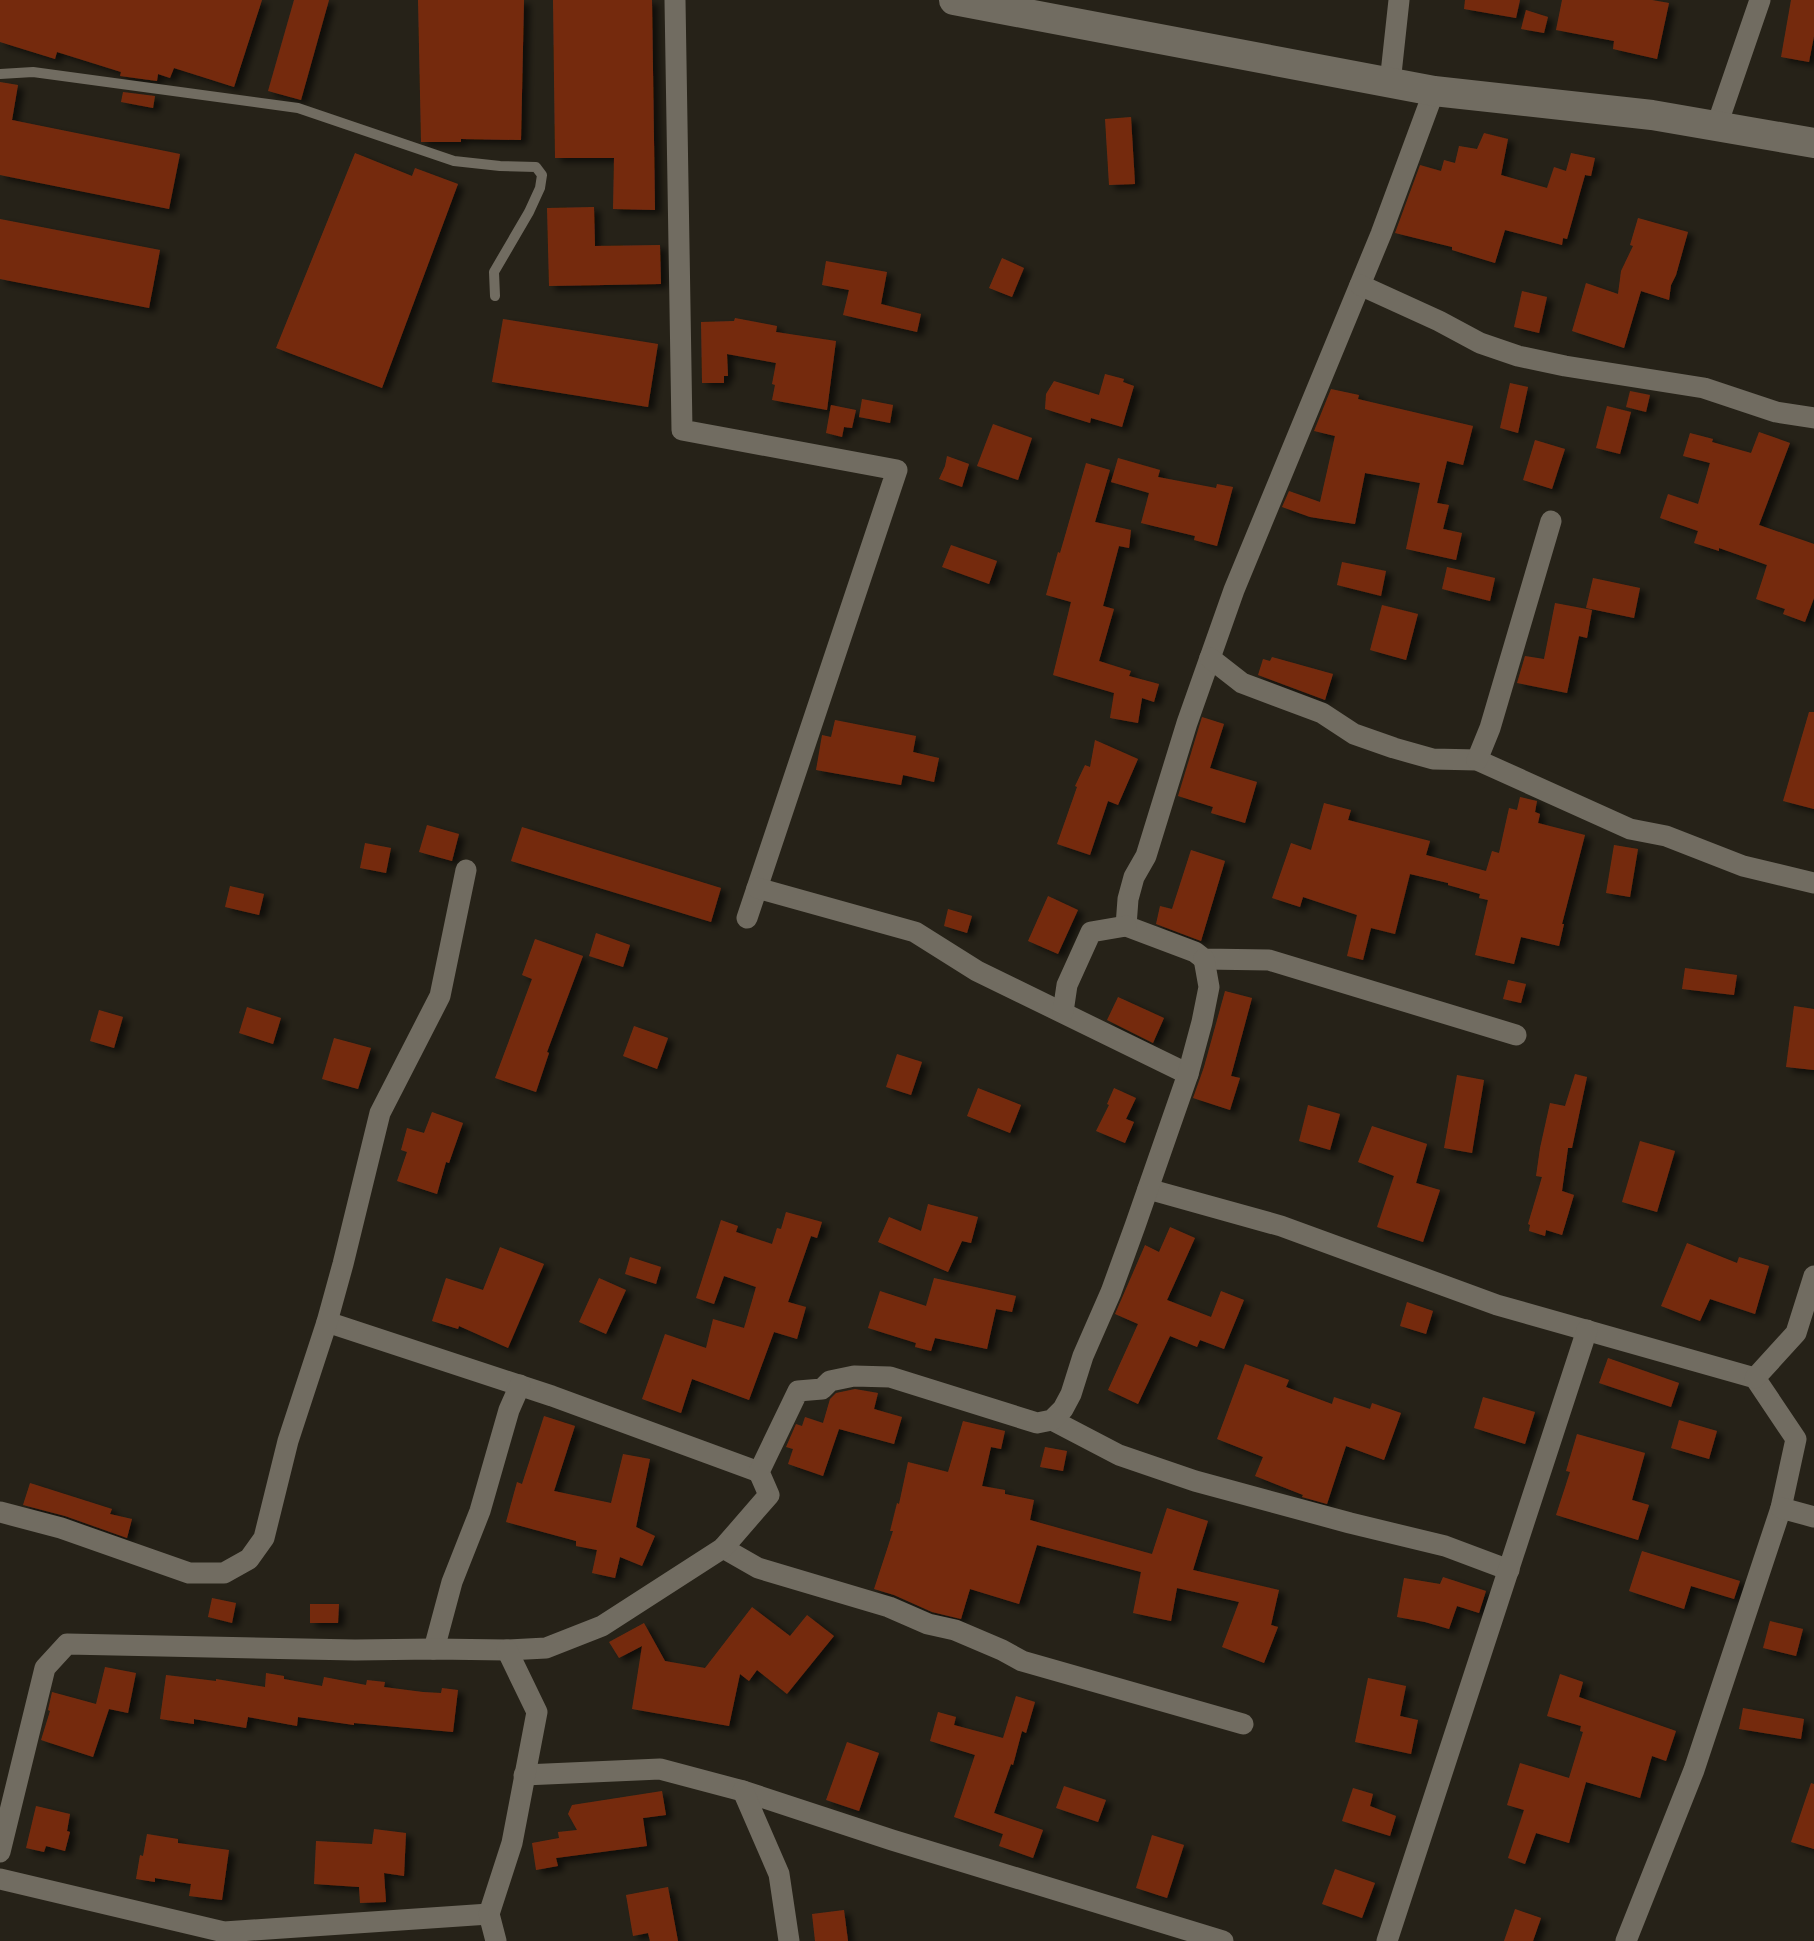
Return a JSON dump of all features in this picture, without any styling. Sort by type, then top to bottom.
[{"type":"street","points":[[675,0],[682,430],[897,470],[747,918]]},
{"type":"street","points":[[954,0],[1434,91],[1652,115],[1814,143]]},
{"type":"street","points":[[1390,82],[1399,0]]},
{"type":"street","points":[[1717,125],[1760,0]]},
{"type":"street","points":[[1126,926],[1128,899],[1134,877],[1146,856],[1187,723],[1234,590],[1325,364],[1360,285],[1434,91]]},
{"type":"street","points":[[1360,285],[1439,321],[1480,343],[1518,356],[1565,366],[1704,388],[1776,412],[1814,418]]},
{"type":"street","points":[[1477,760],[1490,728],[1551,520]]},
{"type":"street","points":[[1210,658],[1242,682],[1322,713],[1354,734],[1433,759],[1477,760],[1630,829],[1666,836],[1743,866],[1814,883]]},
{"type":"street","points":[[0,1512],[61,1528],[189,1573],[224,1573],[249,1559],[264,1538],[288,1441],[327,1322],[380,1113],[440,996],[466,870]]},
{"type":"street","points":[[757,888],[915,932],[976,971],[1188,1074]]},
{"type":"street","points":[[1063,1012],[1067,985],[1091,932],[1126,926],[1195,952],[1204,959],[1269,960],[1516,1035]]},
{"type":"street","points":[[759,1472],[798,1390],[822,1389],[830,1381],[854,1376],[890,1377],[1037,1423],[1052,1420],[1063,1409],[1111,1292],[1188,1074],[1209,987],[1204,959]]},
{"type":"street","points":[[1148,1189],[1281,1226],[1497,1305],[1755,1378],[1796,1439],[1781,1508],[1694,1770],[1626,1941]]},
{"type":"street","points":[[1755,1378],[1805,1333],[1814,1276]]},
{"type":"street","points":[[0,1852],[45,1668],[67,1644],[355,1650],[546,1648],[602,1626],[723,1548],[769,1495],[759,1472],[520,1385],[327,1322]]},
{"type":"street","points":[[1387,1941],[1587,1330]]},
{"type":"street","points":[[434,1649],[452,1582],[480,1511],[509,1410],[520,1385]]},
{"type":"street","points":[[1052,1420],[1119,1455],[1195,1481],[1444,1546],[1509,1570]]},
{"type":"street","points":[[1781,1508],[1814,1517]]},
{"type":"street","points":[[723,1548],[758,1568],[889,1607],[928,1624],[955,1630],[1022,1661],[1243,1724]]},
{"type":"street","points":[[496,1941],[489,1914],[512,1843],[537,1712],[507,1650]]},
{"type":"street","points":[[524,1775],[660,1769],[743,1791],[892,1840],[1223,1941]]},
{"type":"street","points":[[743,1791],[779,1874],[789,1941]]},
{"type":"street","points":[[0,1879],[224,1936],[489,1914]]},
{"type":"lane","points":[[0,74],[33,72],[298,108],[454,161],[536,167],[543,175],[540,188],[529,212],[494,272],[495,296]]},
{"type":"building","points":[[0,0],[262,0],[234,87],[174,68],[170,78],[158,74],[157,81],[120,76],[121,72],[57,52],[55,59],[0,42]]},
{"type":"building","points":[[294,0],[329,0],[301,100],[268,91]]},
{"type":"building","points":[[418,0],[524,0],[521,140],[461,139],[461,142],[421,142]]},
{"type":"building","points":[[553,0],[652,0],[655,210],[613,209],[614,158],[555,158]]},
{"type":"building","points":[[1465,0],[1520,0],[1516,18],[1464,9]]},
{"type":"building","points":[[1562,0],[1652,0],[1669,3],[1657,59],[1613,49],[1614,41],[1556,30]]},
{"type":"building","points":[[1791,0],[1814,0],[1814,36],[1809,62],[1781,57]]},
{"type":"building","points":[[1526,10],[1548,17],[1544,33],[1521,29]]},
{"type":"building","points":[[0,82],[18,85],[12,120],[180,154],[169,209],[0,175]]},
{"type":"building","points":[[123,92],[155,96],[153,108],[121,102]]},
{"type":"building","points":[[1131,117],[1135,184],[1109,185],[1105,119]]},
{"type":"building","points":[[1484,133],[1508,139],[1501,175],[1547,188],[1554,167],[1566,171],[1571,153],[1595,158],[1591,176],[1585,175],[1567,239],[1563,238],[1562,245],[1505,230],[1495,263],[1452,250],[1452,247],[1395,233],[1420,165],[1441,171],[1444,160],[1455,163],[1459,146],[1477,149]]},
{"type":"building","points":[[355,153],[412,176],[415,168],[458,184],[382,388],[276,348]]},
{"type":"building","points":[[594,207],[595,246],[660,245],[661,284],[549,286],[547,208]]},
{"type":"building","points":[[1638,218],[1688,232],[1671,285],[1669,300],[1641,291],[1624,348],[1572,331],[1586,283],[1618,294],[1621,271],[1633,246],[1630,245]]},
{"type":"building","points":[[0,219],[160,250],[149,308],[0,279]]},
{"type":"building","points":[[1002,258],[1024,268],[1012,297],[989,288]]},
{"type":"building","points":[[826,261],[887,272],[881,304],[921,314],[917,332],[843,315],[849,290],[822,285]]},
{"type":"building","points":[[1522,291],[1547,297],[1539,333],[1514,327]]},
{"type":"building","points":[[735,318],[777,326],[776,332],[836,341],[827,410],[772,400],[776,363],[727,354],[728,376],[724,376],[724,383],[702,383],[701,322],[734,321]]},
{"type":"building","points":[[503,319],[658,344],[648,407],[492,382]]},
{"type":"building","points":[[1105,374],[1124,379],[1123,382],[1134,386],[1122,427],[1091,418],[1090,423],[1045,409],[1046,394],[1054,381],[1099,395]]},
{"type":"building","points":[[1510,383],[1528,387],[1518,433],[1500,428]]},
{"type":"building","points":[[1331,389],[1359,395],[1358,399],[1473,426],[1463,465],[1447,461],[1437,503],[1449,505],[1443,529],[1462,533],[1456,560],[1406,549],[1420,483],[1365,473],[1355,524],[1310,517],[1282,507],[1289,491],[1320,502],[1335,436],[1314,431]]},
{"type":"building","points":[[1630,391],[1650,395],[1646,412],[1626,407]]},
{"type":"building","points":[[862,399],[893,405],[890,423],[859,417]]},
{"type":"building","points":[[831,405],[856,410],[852,428],[844,427],[842,437],[826,433]]},
{"type":"building","points":[[1607,406],[1631,412],[1620,454],[1596,448]]},
{"type":"building","points":[[993,424],[1032,438],[1018,480],[977,466]]},
{"type":"building","points":[[1759,432],[1790,443],[1759,525],[1814,544],[1814,598],[1805,622],[1783,614],[1785,609],[1756,599],[1767,565],[1719,548],[1719,551],[1694,543],[1698,531],[1660,518],[1668,494],[1698,504],[1710,463],[1683,456],[1690,433],[1751,453]]},
{"type":"building","points":[[1535,440],[1565,449],[1552,489],[1523,480]]},
{"type":"building","points":[[947,456],[969,464],[962,487],[939,479]]},
{"type":"building","points":[[1118,458],[1160,470],[1158,477],[1216,488],[1217,484],[1233,487],[1217,546],[1194,540],[1195,536],[1141,523],[1149,493],[1111,482]]},
{"type":"building","points":[[1086,463],[1110,470],[1095,522],[1131,530],[1129,548],[1119,546],[1103,606],[1114,609],[1099,661],[1131,671],[1129,676],[1159,684],[1154,702],[1142,698],[1138,723],[1110,718],[1114,693],[1053,675],[1071,602],[1046,595]]},
{"type":"building","points":[[951,545],[997,561],[989,584],[942,567]]},
{"type":"building","points":[[1342,562],[1386,571],[1381,596],[1337,585]]},
{"type":"building","points":[[1447,567],[1495,578],[1490,601],[1442,589]]},
{"type":"building","points":[[1593,578],[1640,588],[1634,618],[1586,608]]},
{"type":"building","points":[[1555,603],[1592,610],[1587,638],[1579,636],[1567,693],[1517,683],[1525,656],[1544,659]]},
{"type":"building","points":[[1382,605],[1418,614],[1406,660],[1370,650]]},
{"type":"building","points":[[1272,657],[1333,674],[1325,700],[1258,675],[1263,659],[1270,661]]},
{"type":"building","points":[[1809,712],[1814,712],[1814,809],[1783,801]]},
{"type":"building","points":[[1202,717],[1224,724],[1210,768],[1257,782],[1245,823],[1211,813],[1213,807],[1178,796]]},
{"type":"building","points":[[835,720],[916,736],[913,752],[939,758],[934,782],[903,775],[901,785],[816,770],[822,735],[831,737]]},
{"type":"building","points":[[1095,740],[1138,759],[1118,805],[1108,801],[1090,855],[1057,844],[1077,787],[1075,786],[1085,765],[1090,767]]},
{"type":"building","points":[[1520,797],[1537,801],[1535,812],[1540,814],[1538,823],[1585,835],[1562,924],[1564,924],[1559,946],[1521,937],[1514,964],[1475,955],[1488,900],[1479,898],[1480,894],[1448,885],[1448,883],[1410,874],[1395,934],[1371,928],[1363,960],[1347,956],[1357,915],[1303,897],[1300,907],[1272,898],[1291,843],[1311,850],[1324,803],[1351,810],[1348,820],[1430,841],[1426,855],[1486,871],[1492,851],[1499,853],[1509,808],[1517,810]]},
{"type":"building","points":[[427,825],[459,834],[452,861],[419,852]]},
{"type":"building","points":[[522,827],[721,888],[711,922],[511,861]]},
{"type":"building","points":[[365,843],[391,848],[386,873],[360,868]]},
{"type":"building","points":[[1614,845],[1638,849],[1630,897],[1606,893]]},
{"type":"building","points":[[1191,850],[1225,861],[1201,941],[1156,924],[1160,906],[1172,909]]},
{"type":"building","points":[[230,886],[264,894],[259,915],[225,907]]},
{"type":"building","points":[[1048,896],[1078,910],[1058,954],[1028,941]]},
{"type":"building","points":[[948,909],[972,916],[967,933],[944,926]]},
{"type":"building","points":[[596,933],[630,945],[623,967],[589,956]]},
{"type":"building","points":[[535,939],[583,956],[547,1052],[549,1053],[536,1092],[495,1078],[532,979],[522,975]]},
{"type":"building","points":[[1685,968],[1737,975],[1734,995],[1682,989]]},
{"type":"building","points":[[1508,980],[1526,984],[1521,1003],[1503,999]]},
{"type":"building","points":[[1225,991],[1252,998],[1231,1076],[1240,1078],[1230,1110],[1193,1098]]},
{"type":"building","points":[[1118,997],[1164,1018],[1153,1043],[1107,1020]]},
{"type":"building","points":[[1794,1006],[1814,1009],[1814,1070],[1786,1067]]},
{"type":"building","points":[[247,1007],[281,1018],[273,1044],[239,1033]]},
{"type":"building","points":[[99,1010],[123,1017],[114,1048],[90,1041]]},
{"type":"building","points":[[634,1026],[668,1038],[657,1069],[623,1056]]},
{"type":"building","points":[[334,1038],[371,1048],[358,1089],[322,1079]]},
{"type":"building","points":[[897,1054],[922,1062],[911,1095],[886,1087]]},
{"type":"building","points":[[1575,1074],[1587,1077],[1572,1148],[1568,1148],[1562,1191],[1574,1195],[1562,1235],[1546,1230],[1545,1236],[1529,1231],[1530,1225],[1528,1224],[1542,1177],[1536,1176],[1540,1148],[1550,1103],[1565,1106]]},
{"type":"building","points":[[1457,1075],[1484,1080],[1472,1153],[1444,1148]]},
{"type":"building","points":[[978,1088],[1021,1105],[1010,1133],[967,1116]]},
{"type":"building","points":[[1114,1088],[1136,1098],[1126,1119],[1134,1122],[1125,1143],[1096,1131],[1109,1105],[1107,1104]]},
{"type":"building","points":[[1308,1105],[1340,1114],[1330,1150],[1299,1141]]},
{"type":"building","points":[[432,1112],[463,1123],[449,1163],[446,1162],[437,1194],[397,1181],[407,1152],[401,1150],[407,1128],[424,1133]]},
{"type":"building","points":[[1372,1126],[1427,1144],[1416,1183],[1440,1190],[1423,1242],[1377,1227],[1394,1176],[1358,1162]]},
{"type":"building","points":[[1640,1141],[1675,1151],[1657,1212],[1622,1202]]},
{"type":"building","points":[[928,1204],[978,1217],[971,1243],[962,1241],[948,1272],[878,1242],[889,1217],[921,1231]]},
{"type":"building","points":[[786,1212],[822,1222],[817,1238],[811,1236],[788,1302],[806,1307],[797,1339],[774,1332],[749,1400],[692,1379],[681,1413],[642,1399],[665,1334],[706,1348],[713,1319],[744,1328],[756,1287],[724,1276],[714,1304],[696,1298],[721,1220],[738,1226],[736,1232],[772,1244],[777,1228],[781,1229]]},
{"type":"building","points":[[1170,1227],[1195,1238],[1167,1300],[1211,1317],[1221,1291],[1244,1300],[1224,1349],[1200,1340],[1197,1347],[1170,1336],[1138,1404],[1108,1390],[1138,1324],[1115,1314],[1145,1245],[1159,1252]]},
{"type":"building","points":[[1687,1243],[1737,1263],[1739,1257],[1769,1266],[1755,1314],[1710,1299],[1700,1321],[1661,1306]]},
{"type":"building","points":[[500,1247],[544,1264],[508,1348],[459,1326],[458,1329],[432,1321],[446,1278],[483,1290]]},
{"type":"building","points":[[630,1257],[661,1267],[656,1284],[625,1274]]},
{"type":"building","points":[[599,1278],[626,1290],[606,1334],[579,1322]]},
{"type":"building","points":[[934,1278],[1016,1296],[1012,1312],[996,1309],[987,1349],[935,1338],[931,1351],[915,1347],[916,1343],[868,1328],[880,1291],[926,1306]]},
{"type":"building","points":[[1407,1302],[1433,1311],[1426,1334],[1400,1326]]},
{"type":"building","points":[[1608,1358],[1679,1383],[1671,1407],[1599,1383]]},
{"type":"building","points":[[1245,1364],[1289,1380],[1286,1387],[1332,1404],[1334,1397],[1370,1409],[1372,1403],[1401,1413],[1384,1460],[1346,1446],[1327,1504],[1302,1497],[1303,1495],[1255,1476],[1263,1457],[1217,1439]]},
{"type":"building","points":[[855,1389],[878,1393],[874,1409],[902,1417],[894,1444],[839,1429],[823,1476],[788,1464],[793,1449],[786,1447],[796,1424],[802,1426],[805,1417],[823,1423],[830,1399],[836,1393]]},
{"type":"building","points":[[1483,1397],[1535,1412],[1525,1444],[1474,1428]]},
{"type":"building","points":[[544,1416],[575,1426],[554,1491],[611,1503],[623,1454],[650,1459],[636,1527],[655,1536],[642,1566],[620,1557],[615,1578],[592,1573],[597,1550],[576,1546],[576,1541],[506,1522],[517,1482],[522,1484]]},
{"type":"building","points":[[1679,1420],[1717,1431],[1709,1459],[1671,1448]]},
{"type":"building","points":[[963,1421],[1005,1431],[1001,1449],[991,1447],[982,1486],[1005,1490],[1005,1494],[1034,1500],[1030,1520],[1152,1554],[1167,1508],[1208,1521],[1193,1570],[1279,1590],[1271,1625],[1278,1627],[1264,1663],[1222,1647],[1239,1602],[1177,1588],[1171,1621],[1133,1613],[1141,1572],[1037,1545],[1019,1604],[970,1589],[961,1619],[932,1612],[874,1589],[893,1531],[890,1531],[897,1503],[899,1504],[908,1462],[948,1472]]},
{"type":"building","points":[[1577,1434],[1645,1453],[1632,1500],[1649,1505],[1638,1540],[1556,1515],[1570,1472],[1566,1471]]},
{"type":"building","points":[[1045,1447],[1067,1451],[1063,1471],[1040,1467]]},
{"type":"building","points":[[30,1483],[112,1509],[110,1514],[132,1519],[127,1538],[65,1516],[23,1505]]},
{"type":"building","points":[[1642,1551],[1740,1581],[1734,1599],[1691,1586],[1684,1609],[1629,1591]]},
{"type":"building","points":[[1443,1577],[1486,1591],[1479,1613],[1457,1606],[1449,1629],[1397,1617],[1404,1578],[1440,1584]]},
{"type":"building","points":[[212,1598],[236,1603],[232,1623],[208,1617]]},
{"type":"building","points":[[310,1604],[339,1604],[338,1623],[310,1623]]},
{"type":"building","points":[[752,1607],[790,1636],[807,1615],[834,1636],[787,1694],[757,1670],[749,1681],[740,1674],[729,1726],[632,1709],[642,1646],[619,1658],[609,1642],[644,1623],[665,1661],[705,1668]]},
{"type":"building","points":[[1770,1621],[1803,1629],[1796,1656],[1763,1648]]},
{"type":"building","points":[[105,1667],[136,1673],[128,1713],[109,1709],[93,1757],[41,1740],[50,1711],[48,1710],[52,1692],[96,1704]]},
{"type":"building","points":[[266,1673],[322,1686],[324,1677],[366,1685],[367,1680],[385,1682],[384,1687],[423,1692],[441,1693],[442,1688],[458,1690],[453,1732],[354,1723],[354,1725],[298,1717],[297,1726],[248,1717],[246,1728],[194,1719],[194,1724],[160,1719],[166,1675],[216,1681],[216,1679],[265,1687]]},
{"type":"building","points":[[1560,1674],[1583,1682],[1579,1697],[1676,1731],[1666,1761],[1652,1756],[1640,1798],[1586,1782],[1569,1843],[1536,1833],[1525,1864],[1508,1858],[1524,1810],[1507,1805],[1520,1763],[1569,1778],[1583,1732],[1580,1731],[1581,1726],[1547,1716]]},
{"type":"building","points":[[1368,1678],[1406,1686],[1400,1716],[1418,1720],[1411,1754],[1355,1742]]},
{"type":"building","points":[[1016,1696],[1035,1702],[1026,1733],[1022,1731],[1013,1765],[1011,1764],[994,1813],[1043,1830],[1033,1858],[999,1846],[1003,1834],[954,1817],[975,1755],[930,1741],[938,1712],[956,1717],[954,1725],[1003,1738]]},
{"type":"building","points":[[1743,1708],[1804,1719],[1801,1739],[1739,1729]]},
{"type":"building","points":[[847,1742],[879,1753],[859,1811],[826,1800]]},
{"type":"building","points":[[1811,1783],[1814,1784],[1814,1849],[1791,1842]]},
{"type":"building","points":[[1064,1786],[1106,1800],[1098,1822],[1056,1808]]},
{"type":"building","points":[[1353,1788],[1373,1794],[1370,1806],[1396,1816],[1390,1836],[1342,1821]]},
{"type":"building","points":[[662,1791],[666,1815],[643,1818],[647,1846],[556,1858],[558,1866],[536,1870],[532,1843],[559,1838],[558,1832],[577,1830],[568,1814],[572,1805]]},
{"type":"building","points":[[36,1806],[70,1814],[67,1831],[70,1832],[65,1851],[46,1846],[44,1852],[26,1848]]},
{"type":"building","points":[[374,1829],[406,1833],[404,1876],[384,1873],[386,1902],[360,1903],[359,1887],[314,1884],[316,1841],[372,1844]]},
{"type":"building","points":[[147,1834],[178,1839],[178,1843],[229,1850],[222,1900],[189,1896],[191,1884],[155,1878],[155,1882],[136,1879],[140,1855],[143,1856]]},
{"type":"building","points":[[1152,1835],[1184,1845],[1167,1898],[1136,1888]]},
{"type":"building","points":[[1335,1869],[1375,1883],[1362,1918],[1322,1904]]},
{"type":"building","points":[[668,1887],[678,1941],[650,1941],[648,1933],[633,1936],[626,1895]]},
{"type":"building","points":[[1515,1909],[1541,1918],[1533,1941],[1504,1941]]},
{"type":"building","points":[[844,1910],[848,1941],[815,1941],[812,1914]]}]
